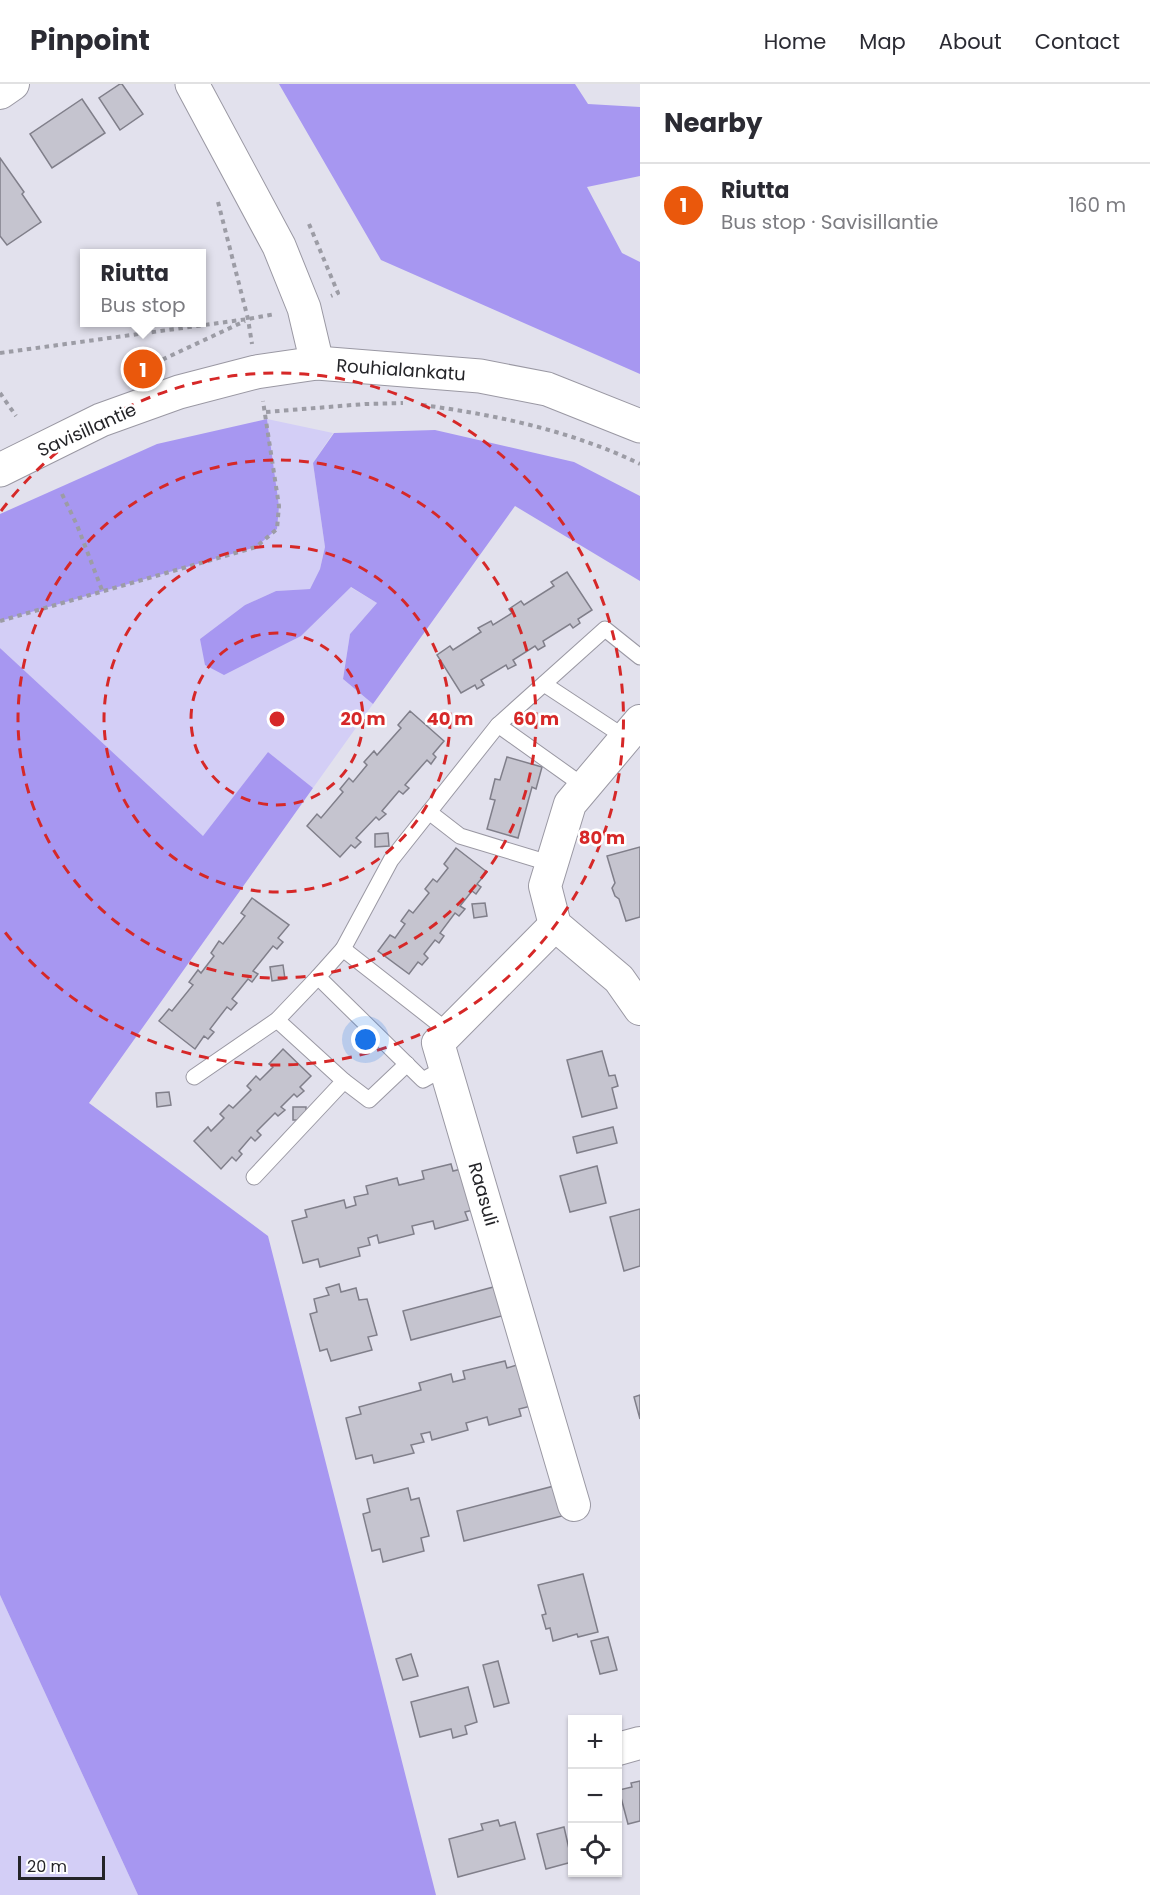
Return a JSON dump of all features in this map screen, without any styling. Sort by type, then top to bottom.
[{"type":"street","points":[[0,93],[13,84]]},
{"type":"street","name":"Rouhialankatu","points":[[192,84],[279,246],[304,308],[317,363],[492,378],[547,389],[640,426]]},
{"type":"street","name":"Savisillantie","points":[[0,470],[101,420],[179,392],[256,372],[317,363]]},
{"type":"street","points":[[633,730],[570,804],[545,886],[555,925],[619,979],[640,1009]]},
{"type":"street","points":[[449,1032],[555,925]]},
{"type":"street","name":"Raasuli","points":[[449,1032],[438,1042],[574,1505]]},
{"type":"street","points":[[622,1748],[640,1743]]},
{"type":"lane","points":[[194,1077],[277,1020],[343,949],[391,860],[498,725],[606,629],[640,657]]},
{"type":"lane","points":[[544,684],[633,730]]},
{"type":"lane","points":[[498,725],[585,787]]},
{"type":"lane","points":[[429,812],[460,836],[552,864]]},
{"type":"lane","points":[[343,949],[449,1032]]},
{"type":"lane","points":[[318,977],[423,1080],[446,1067]]},
{"type":"lane","points":[[277,1020],[344,1081],[369,1100],[407,1064]]},
{"type":"lane","points":[[254,1177],[344,1081]]},
{"type":"path","points":[[0,621],[256,547],[276,529],[279,506],[266,412],[256,372],[248,319],[216,198]]},
{"type":"path","points":[[206,325],[248,319]]},
{"type":"path","points":[[0,353],[190,327]]},
{"type":"path","points":[[0,393],[16,416]]},
{"type":"path","points":[[266,412],[364,404],[410,403]]},
{"type":"path","points":[[421,405],[479,413],[574,437],[640,464]]},
{"type":"path","points":[[62,494],[77,525],[102,590]]},
{"type":"shaded area","points":[[279,84],[575,84],[588,104],[640,107],[640,176],[587,187],[622,253],[640,262],[640,374],[381,260]]},
{"type":"shaded area","points":[[267,419],[333,433],[313,463],[325,547],[320,569],[310,589],[276,591],[245,605],[200,639],[301,636],[350,587],[377,603],[350,634],[343,679],[373,704],[313,788],[268,752],[203,837],[0,648],[0,621],[229,555],[279,506]]},
{"type":"shaded area","points":[[267,419],[279,506],[277,529],[256,547],[0,621],[0,514],[157,444]]},
{"type":"shaded area","points":[[435,430],[574,462],[640,496],[640,581],[515,506],[373,704],[343,679],[350,634],[377,603],[351,587],[301,636],[224,675],[205,665],[200,639],[245,605],[276,591],[310,589],[320,569],[325,547],[313,463],[334,433]]},
{"type":"shaded area","points":[[0,648],[203,836],[268,752],[313,788],[89,1103],[268,1236],[436,1895],[138,1895],[0,1595]]},
{"type":"shaded area","points":[[0,1595],[138,1895],[0,1895]]},
{"type":"building","points":[[120,84],[143,114],[120,130],[99,98]]},
{"type":"building","points":[[82,99],[105,133],[52,168],[30,134]]},
{"type":"building","points":[[0,158],[24,192],[22,194],[41,222],[7,245],[0,236]]},
{"type":"building","points":[[567,572],[592,610],[578,619],[580,623],[573,628],[570,624],[543,641],[545,646],[538,650],[535,646],[513,660],[516,665],[508,669],[506,665],[481,680],[484,685],[477,689],[475,685],[461,693],[437,655],[450,646],[453,650],[481,632],[478,628],[491,621],[493,625],[512,613],[509,609],[521,601],[524,605],[554,586],[551,582]]},
{"type":"building","points":[[410,711],[444,741],[433,754],[436,757],[431,764],[427,760],[405,785],[409,788],[403,794],[399,791],[382,811],[386,814],[379,820],[376,817],[356,838],[361,842],[355,848],[351,845],[340,857],[307,826],[317,814],[321,818],[343,792],[340,789],[349,778],[353,782],[367,765],[364,762],[374,751],[377,755],[401,728],[398,725]]},
{"type":"building","points":[[507,757],[542,767],[536,789],[532,787],[518,838],[487,829],[495,800],[490,799],[495,779],[500,780]]},
{"type":"building","points":[[388,833],[389,846],[375,847],[375,834]]},
{"type":"building","points":[[640,847],[640,917],[626,921],[619,899],[612,888],[615,883],[607,856]]},
{"type":"building","points":[[456,848],[487,872],[477,884],[481,887],[476,894],[472,891],[460,906],[465,909],[459,916],[455,913],[440,933],[444,936],[439,943],[435,940],[424,954],[428,958],[422,965],[418,962],[409,974],[378,951],[390,935],[395,938],[405,924],[401,921],[409,910],[413,913],[429,893],[425,889],[433,879],[437,882],[448,868],[444,864]]},
{"type":"building","points":[[252,898],[289,925],[278,938],[283,942],[277,949],[273,946],[253,971],[258,974],[252,982],[248,979],[232,999],[237,1003],[231,1010],[227,1007],[210,1029],[214,1032],[208,1039],[204,1036],[195,1049],[159,1021],[169,1009],[172,1011],[193,985],[189,982],[198,970],[201,973],[214,956],[211,953],[219,941],[223,944],[245,916],[241,913]]},
{"type":"building","points":[[485,903],[487,916],[474,918],[472,904]]},
{"type":"building","points":[[283,965],[285,979],[272,981],[270,967]]},
{"type":"building","points":[[283,1049],[311,1076],[300,1087],[304,1091],[297,1097],[294,1094],[281,1107],[285,1110],[278,1116],[275,1113],[257,1131],[261,1135],[255,1141],[251,1137],[239,1151],[242,1154],[236,1161],[232,1157],[221,1169],[194,1141],[208,1127],[211,1131],[224,1118],[220,1114],[229,1105],[233,1108],[251,1090],[247,1086],[256,1076],[260,1080],[273,1067],[269,1064]]},
{"type":"building","points":[[602,1051],[609,1076],[615,1075],[618,1086],[612,1088],[617,1108],[582,1117],[567,1060]]},
{"type":"building","points":[[169,1092],[171,1105],[157,1107],[156,1093]]},
{"type":"building","points":[[293,1107],[306,1107],[306,1120],[293,1120]]},
{"type":"building","points":[[613,1127],[617,1143],[577,1153],[573,1137]]},
{"type":"building","points":[[451,1164],[453,1171],[466,1168],[477,1209],[465,1212],[468,1220],[435,1229],[433,1221],[412,1226],[414,1234],[379,1243],[377,1235],[368,1238],[370,1245],[358,1248],[360,1256],[320,1267],[318,1259],[303,1263],[292,1221],[307,1217],[305,1210],[344,1200],[346,1208],[356,1205],[354,1197],[368,1194],[366,1186],[397,1178],[399,1185],[424,1179],[422,1171]]},
{"type":"building","points":[[597,1166],[606,1203],[570,1212],[560,1176]]},
{"type":"building","points":[[640,1209],[640,1266],[624,1271],[610,1217]]},
{"type":"building","points":[[339,1284],[341,1292],[356,1288],[359,1300],[367,1299],[377,1335],[368,1337],[372,1350],[331,1361],[327,1349],[320,1351],[310,1314],[317,1312],[314,1299],[329,1295],[326,1288]]},
{"type":"building","points":[[501,1285],[509,1314],[411,1340],[403,1311]]},
{"type":"building","points":[[505,1361],[507,1368],[520,1364],[531,1406],[519,1409],[521,1416],[489,1425],[487,1417],[466,1423],[468,1430],[432,1440],[430,1432],[421,1434],[424,1442],[411,1445],[414,1453],[374,1463],[372,1455],[356,1459],[346,1418],[361,1414],[359,1407],[421,1390],[419,1383],[451,1374],[453,1382],[465,1379],[463,1371]]},
{"type":"building","points":[[640,1395],[640,1419],[634,1397]]},
{"type":"building","points":[[554,1486],[562,1516],[464,1541],[457,1511]]},
{"type":"building","points":[[408,1488],[411,1500],[419,1498],[429,1536],[421,1538],[424,1551],[383,1562],[380,1549],[372,1551],[363,1514],[370,1512],[367,1499]]},
{"type":"building","points":[[583,1574],[598,1632],[578,1637],[577,1634],[553,1641],[550,1628],[546,1629],[542,1615],[546,1614],[538,1585]]},
{"type":"building","points":[[608,1637],[617,1670],[600,1674],[591,1641]]},
{"type":"building","points":[[411,1654],[418,1676],[403,1680],[396,1659]]},
{"type":"building","points":[[498,1661],[509,1703],[494,1707],[483,1665]]},
{"type":"building","points":[[468,1687],[477,1722],[465,1726],[467,1734],[453,1738],[451,1729],[420,1737],[411,1702]]},
{"type":"building","points":[[640,1781],[640,1821],[628,1824],[622,1801],[622,1789],[632,1787],[631,1783]]},
{"type":"building","points":[[498,1820],[500,1826],[515,1822],[525,1859],[458,1877],[449,1839],[483,1830],[481,1824]]},
{"type":"building","points":[[564,1827],[568,1844],[568,1863],[546,1869],[537,1834]]},
{"type":"place","name":"Riutta","points":[[143,369]]}]
